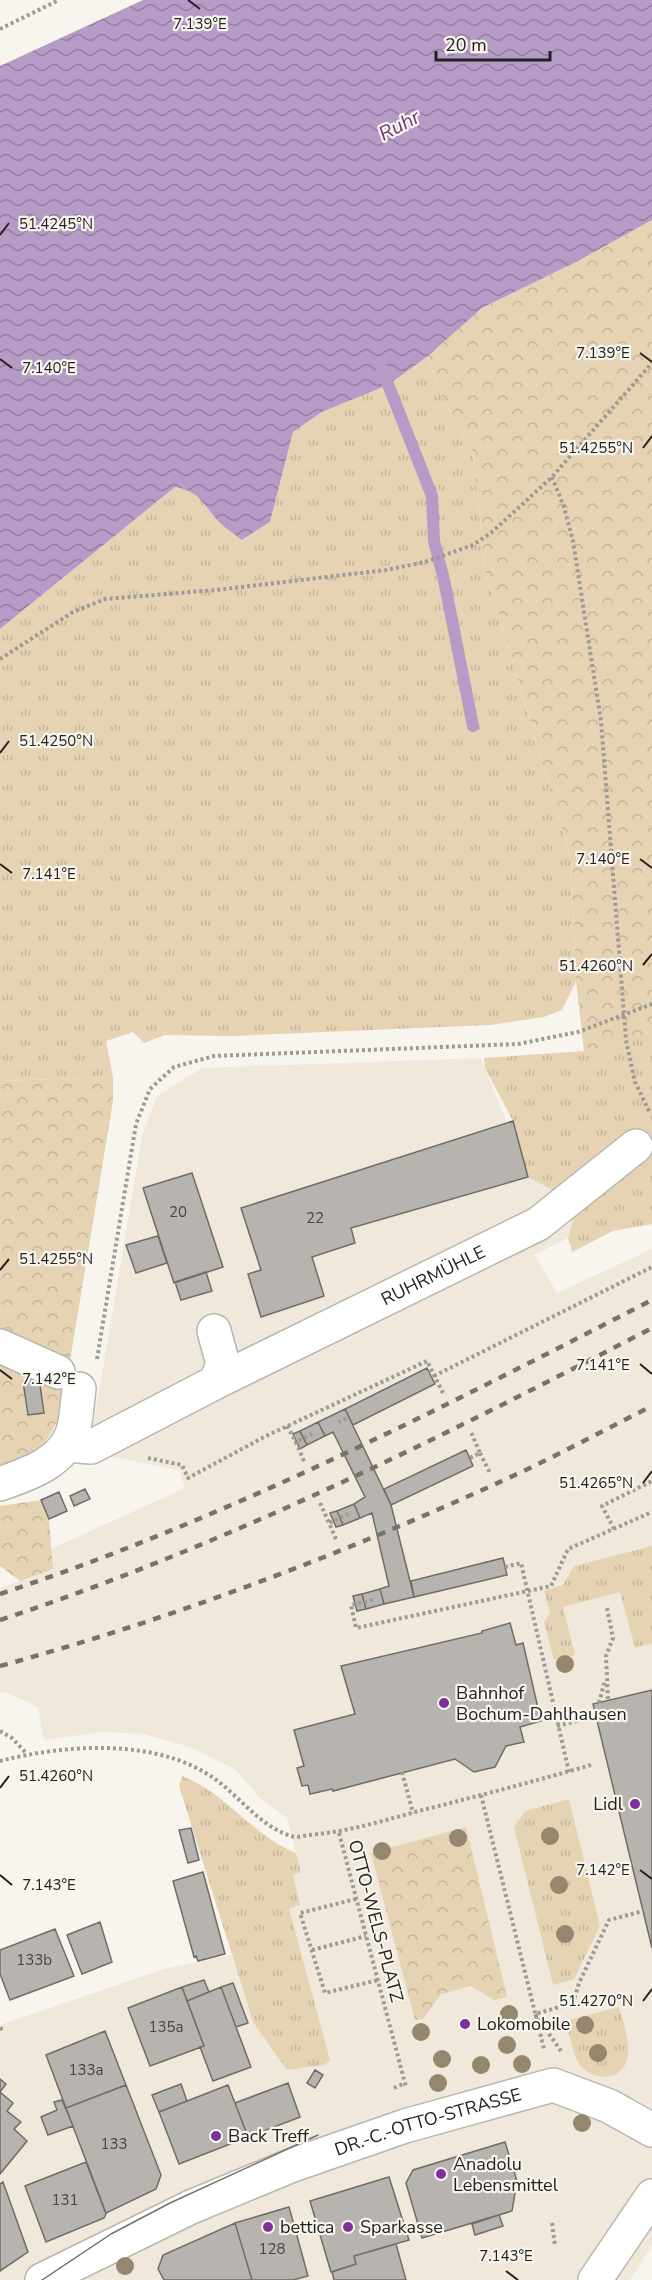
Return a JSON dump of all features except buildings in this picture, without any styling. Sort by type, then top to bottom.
[{"type":"street","name":"RUHRMÜHLE","points":[[0,1484],[27,1474],[79,1446],[216,1382],[538,1224],[636,1146]]},
{"type":"street","points":[[214,1332],[223,1364],[216,1382]]},
{"type":"street","points":[[0,1346],[68,1381],[74,1430],[79,1446]]},
{"type":"street","points":[[554,2085],[609,2106],[652,2130]]},
{"type":"street","name":"DR.-C.-OTTO-STRASSE","points":[[42,2280],[191,2207],[290,2166],[416,2123],[554,2085]]},
{"type":"street","points":[[595,2280],[652,2196]]},
{"type":"path","points":[[0,29],[59,0]]},
{"type":"path","points":[[0,659],[37,633],[73,612],[105,599],[216,590],[386,570],[425,562],[473,545],[492,532],[552,477],[652,363]]},
{"type":"path","points":[[552,477],[564,507],[573,541],[601,721],[626,1040],[635,1082],[652,1118]]},
{"type":"path","points":[[68,1381],[95,1370],[136,1124],[150,1089],[174,1067],[214,1056],[518,1044],[578,1032],[652,1004]]},
{"type":"path","points":[[434,1376],[652,1267]]},
{"type":"path","points":[[79,1446],[182,1465],[188,1478],[287,1426],[426,1359],[443,1393]]},
{"type":"path","points":[[338,1422],[348,1418]]},
{"type":"path","points":[[287,1426],[304,1461]]},
{"type":"path","points":[[471,1432],[490,1473]]},
{"type":"path","points":[[296,1442],[312,1434]]},
{"type":"path","points":[[470,1458],[480,1453]]},
{"type":"path","points":[[614,1529],[602,1506],[652,1481]]},
{"type":"path","points":[[320,1503],[336,1539]]},
{"type":"path","points":[[373,1599],[351,1605],[356,1628],[551,1586],[568,1549],[652,1512]]},
{"type":"path","points":[[329,1523],[348,1514]]},
{"type":"path","points":[[506,1567],[521,1563],[568,1772]]},
{"type":"path","points":[[607,1608],[613,1638],[606,1656],[608,1700]]},
{"type":"path","points":[[599,1703],[607,1676]]},
{"type":"path","points":[[557,1726],[581,1720]]},
{"type":"path","points":[[0,1731],[12,1738],[28,1754]]},
{"type":"path","points":[[0,1761],[28,1754],[97,1748],[135,1750],[170,1757],[199,1767],[229,1790],[264,1822],[292,1837],[339,1833]]},
{"type":"path","name":"OTTO-WELS-PLATZ","points":[[416,2123],[339,1833],[591,1765]]},
{"type":"path","points":[[402,1772],[413,1813]]},
{"type":"path","points":[[481,1795],[554,2085]]},
{"type":"path","points":[[356,1899],[300,1913],[325,1993],[378,1980]]},
{"type":"path","points":[[536,2014],[573,2003],[579,1983],[609,1920],[643,1911]]},
{"type":"path","points":[[312,1950],[366,1936]]},
{"type":"path","points":[[394,2088],[405,2083]]},
{"type":"path","points":[[552,2223],[555,2246]]},
{"type":"shaded area","points":[[481,1058],[528,1176],[578,1203],[568,1238],[534,1255],[557,1293],[652,1249],[652,2245],[630,2280],[0,2280],[0,2025],[164,1969],[231,1955],[253,2022],[330,2060],[289,1908],[292,1874],[301,1872],[287,1818],[261,1799],[235,1769],[190,1747],[144,1734],[102,1732],[44,1740],[38,1707],[6,1692],[0,1693],[0,1588],[52,1569],[51,1549],[185,1488],[179,1470],[94,1453],[93,1428],[142,1136],[157,1096],[202,1068]]},
{"type":"green space","points":[[652,220],[652,1036],[584,1051],[576,981],[571,858],[485,569],[473,454],[438,389],[428,356],[482,308],[576,262]]},
{"type":"green space","points":[[428,356],[438,389],[473,454],[485,569],[571,858],[576,981],[562,1010],[544,1017],[490,1025],[232,1036],[165,1035],[144,1043],[133,1032],[106,1041],[113,1077],[0,1081],[0,629],[175,487],[191,492],[201,500],[219,522],[243,540],[270,522],[293,432],[322,412],[388,385]]},
{"type":"green space","points":[[652,1035],[652,1224],[613,1231],[572,1252],[568,1238],[578,1203],[528,1177],[513,1121],[485,1068],[484,1058],[584,1051]]},
{"type":"green space","points":[[113,1077],[113,1101],[61,1415],[45,1443],[14,1467],[0,1472],[0,1081]]},
{"type":"green space","points":[[41,1500],[49,1519],[53,1569],[20,1581],[0,1566],[0,1506]]},
{"type":"green space","points":[[652,1546],[652,1644],[635,1648],[620,1592],[563,1607],[575,1655],[554,1660],[544,1622],[550,1613],[544,1591],[563,1585],[574,1566]]},
{"type":"green space","points":[[182,1776],[212,1792],[266,1836],[296,1853],[301,1872],[293,1875],[300,1905],[289,1908],[330,2060],[325,2065],[287,2070],[253,2022],[179,1786]]},
{"type":"green space","points":[[569,1799],[600,1926],[574,1979],[553,1985],[514,1827],[525,1811]]},
{"type":"green space","points":[[466,1827],[507,1997],[494,2000],[471,1986],[441,1994],[423,2019],[415,2020],[371,1853]]},
{"type":"green space","points":[[619,2007],[628,2042],[626,2062],[617,2074],[602,2077],[594,2075],[577,2061],[566,2021]]},
{"type":"water","name":"Ruhr","points":[[143,0],[652,0],[652,220],[576,262],[482,308],[428,356],[388,385],[322,412],[293,432],[270,522],[242,540],[219,522],[201,500],[191,492],[175,487],[0,629],[0,66]]},
{"type":"waterway","points":[[382,369],[432,496],[434,541],[473,726]]},
{"type":"tram line","points":[[42,2280],[111,2234],[170,2203],[318,2135]]},
{"type":"railway","points":[[0,1594],[168,1532],[250,1497],[412,1421],[652,1300]]},
{"type":"railway","points":[[0,1620],[168,1558],[250,1524],[412,1449],[652,1328]]},
{"type":"railway","points":[[0,1666],[128,1628],[317,1560],[502,1481],[652,1406]]},
{"type":"place","name":"Bahnhof Bochum-Dahlhausen","points":[[444,1703]]},
{"type":"place","name":"Lidl","points":[[635,1804]]},
{"type":"place","name":"Lokomobile","points":[[465,2024]]},
{"type":"place","name":"Back Treff","points":[[216,2136]]},
{"type":"place","name":"Anadolu Lebensmittel","points":[[441,2174]]},
{"type":"place","name":"bettica","points":[[268,2227]]},
{"type":"place","name":"Sparkasse","points":[[348,2227]]}]
